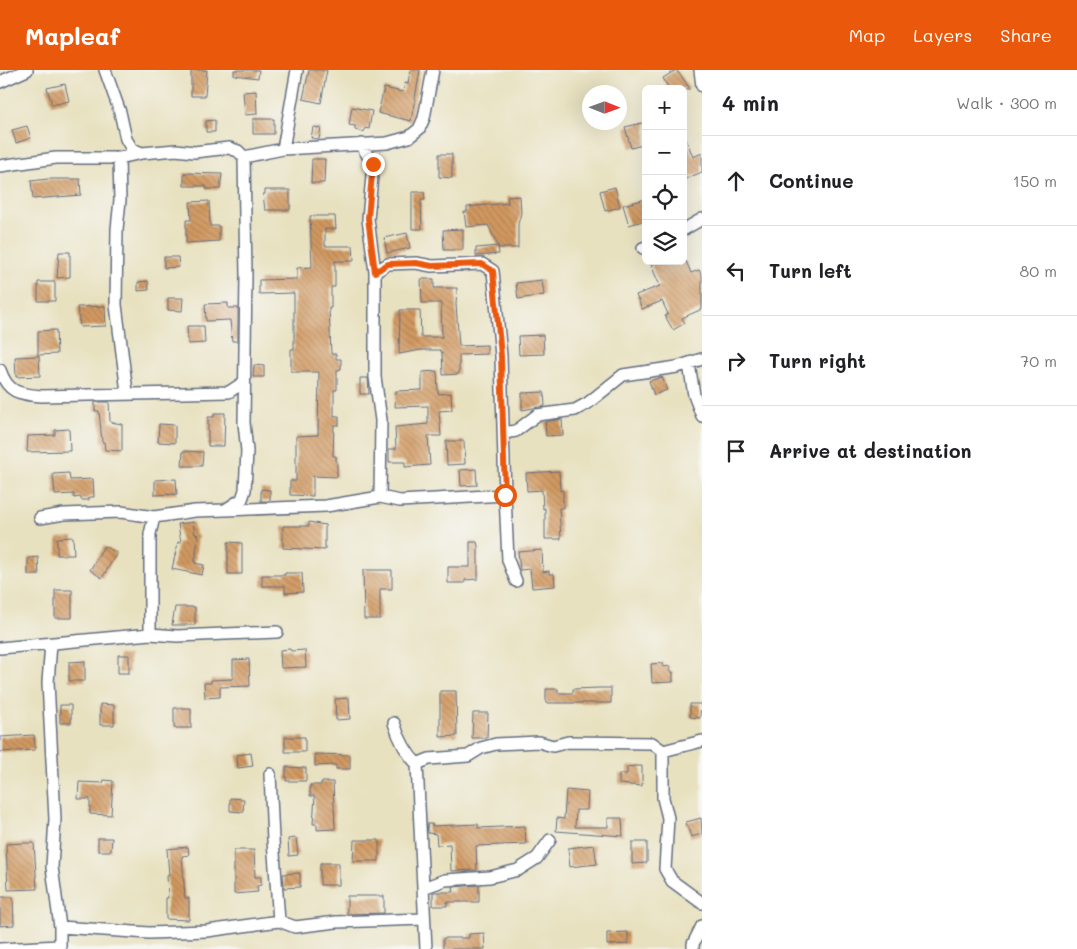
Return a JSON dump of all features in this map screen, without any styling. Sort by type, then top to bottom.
[{"type":"street","points":[[0,82],[27,70]]},
{"type":"street","points":[[105,70],[120,112],[126,139],[132,149],[142,153]]},
{"type":"street","points":[[283,149],[297,70]]},
{"type":"street","points":[[244,157],[283,149],[400,141],[419,128],[428,106],[433,70]]},
{"type":"street","points":[[700,70],[702,86]]},
{"type":"street","points":[[361,144],[373,164],[368,218],[375,272],[376,378],[381,420],[380,497]]},
{"type":"street","points":[[0,166],[56,158],[119,158],[142,153],[176,150],[194,152],[228,148],[238,151],[244,157],[246,275],[244,423],[247,451],[245,490],[242,499],[225,510]]},
{"type":"street","points":[[119,158],[120,200],[117,230],[116,304],[127,392]]},
{"type":"street","points":[[687,228],[702,219]]},
{"type":"street","points":[[375,272],[388,264],[416,263],[432,266],[482,264],[493,271],[500,348],[508,560],[516,581]]},
{"type":"street","points":[[504,433],[516,431],[537,415],[575,410],[588,403],[623,375],[648,373],[690,364],[702,359]]},
{"type":"street","points":[[690,364],[694,395],[702,416]]},
{"type":"street","points":[[0,370],[9,388],[25,394],[229,392],[244,382]]},
{"type":"street","points":[[40,518],[64,514],[121,512],[154,516],[195,511],[326,506],[380,497],[400,501],[505,495]]},
{"type":"street","points":[[150,634],[150,534],[154,516]]},
{"type":"street","points":[[0,648],[150,634],[177,636],[277,632]]},
{"type":"street","points":[[0,948],[60,947],[60,927],[52,867],[55,819],[48,682],[51,644]]},
{"type":"street","points":[[394,723],[408,755],[417,764],[426,949]]},
{"type":"street","points":[[417,764],[429,759],[468,756],[481,748],[496,744],[539,742],[553,746],[568,742],[652,743],[663,751],[702,742]]},
{"type":"street","points":[[663,751],[663,798],[668,818],[665,869],[672,881],[702,903]]},
{"type":"street","points":[[270,774],[279,921]]},
{"type":"street","points":[[423,888],[445,880],[490,877],[518,870],[537,858],[550,840]]},
{"type":"street","points":[[60,927],[149,933],[207,931],[279,921],[295,927],[336,922],[424,919]]},
{"type":"street","points":[[693,949],[693,944],[702,926]]},
{"type":"building","points":[[191,70],[207,70],[205,96],[191,96]]},
{"type":"building","points":[[234,70],[259,70],[258,78],[234,75]]},
{"type":"building","points":[[309,70],[327,70],[321,103],[303,99]]},
{"type":"building","points":[[410,70],[420,70],[411,121],[378,113],[384,88],[403,92],[405,83],[408,84]]},
{"type":"building","points":[[676,70],[690,89],[687,89],[687,85],[667,85],[663,78]]},
{"type":"building","points":[[65,84],[69,101],[52,105],[47,88]]},
{"type":"building","points":[[256,91],[257,114],[245,115],[243,92]]},
{"type":"building","points":[[352,107],[372,111],[369,129],[365,128],[364,132],[355,130],[355,126],[349,125]]},
{"type":"building","points":[[253,119],[274,119],[274,134],[253,134]]},
{"type":"building","points":[[215,120],[215,132],[206,132],[206,121]]},
{"type":"building","points":[[642,123],[642,145],[631,148],[626,130],[627,127]]},
{"type":"building","points":[[27,126],[31,138],[16,143],[12,130]]},
{"type":"building","points":[[313,127],[321,128],[319,139],[311,138]]},
{"type":"building","points":[[687,142],[693,157],[702,153],[702,172],[687,178]]},
{"type":"building","points":[[439,154],[452,154],[452,178],[439,177]]},
{"type":"building","points":[[312,159],[325,159],[324,183],[311,183]]},
{"type":"building","points":[[184,173],[222,174],[220,189],[206,189],[206,186],[184,186]]},
{"type":"building","points":[[80,179],[81,195],[33,199],[31,181]]},
{"type":"building","points":[[615,187],[620,207],[605,211],[600,191]]},
{"type":"building","points":[[265,190],[290,190],[290,210],[265,210],[263,194],[265,194]]},
{"type":"building","points":[[412,192],[424,192],[425,200],[421,200],[422,229],[412,229]]},
{"type":"building","points":[[520,196],[521,213],[518,224],[518,248],[499,248],[488,225],[466,227],[464,212],[467,212],[467,207],[508,203],[507,197]]},
{"type":"building","points":[[642,200],[642,221],[629,225],[623,205]]},
{"type":"building","points":[[209,201],[210,226],[219,226],[219,241],[186,243],[186,220],[191,220],[190,202]]},
{"type":"building","points":[[310,216],[335,216],[336,229],[325,229],[325,246],[353,246],[354,261],[335,261],[335,287],[331,287],[331,308],[329,308],[331,354],[336,354],[336,359],[341,359],[341,369],[337,370],[337,390],[334,390],[334,416],[339,416],[339,425],[334,425],[333,456],[336,456],[337,477],[313,476],[313,496],[290,495],[290,481],[296,481],[296,436],[318,435],[319,372],[291,372],[291,349],[294,349],[294,293],[259,294],[259,280],[297,279],[297,268],[312,267]]},
{"type":"building","points":[[463,229],[463,250],[444,250],[443,230]]},
{"type":"building","points":[[407,233],[410,248],[387,253],[384,238]]},
{"type":"building","points":[[498,246],[499,254],[476,256],[476,248]]},
{"type":"building","points":[[59,252],[70,252],[70,277],[57,278]]},
{"type":"building","points":[[164,257],[178,257],[179,267],[164,268]]},
{"type":"building","points":[[687,263],[691,273],[699,270],[702,276],[702,309],[682,318],[685,323],[673,330],[665,316],[668,314],[662,301],[642,309],[636,295],[660,286],[651,265],[687,265]]},
{"type":"building","points":[[421,279],[434,279],[434,288],[457,288],[456,304],[459,346],[487,345],[487,354],[459,355],[459,374],[443,375],[442,353],[440,350],[421,350],[399,354],[400,310],[420,310],[421,337],[442,337],[441,303],[422,303]]},
{"type":"building","points":[[542,280],[544,295],[518,299],[516,283]]},
{"type":"building","points":[[148,281],[149,290],[138,291],[138,282]]},
{"type":"building","points":[[38,282],[55,282],[55,301],[38,301]]},
{"type":"building","points":[[168,298],[183,298],[182,311],[168,310]]},
{"type":"building","points":[[228,303],[228,308],[238,308],[238,341],[232,341],[230,320],[206,321],[205,304]]},
{"type":"building","points":[[105,306],[106,326],[80,327],[77,307]]},
{"type":"building","points":[[187,326],[204,326],[205,343],[188,344]]},
{"type":"building","points":[[56,330],[57,354],[38,355],[38,331]]},
{"type":"building","points":[[543,335],[544,354],[519,355],[518,336]]},
{"type":"building","points":[[39,356],[40,376],[16,377],[15,357]]},
{"type":"building","points":[[254,365],[264,366],[264,377],[253,377]]},
{"type":"building","points":[[437,371],[438,394],[451,393],[452,410],[439,411],[441,436],[428,436],[430,465],[405,467],[405,462],[389,462],[389,449],[396,449],[395,427],[428,424],[428,406],[395,407],[396,391],[422,390],[422,372]]},
{"type":"building","points":[[662,377],[667,390],[654,395],[649,381]]},
{"type":"building","points":[[360,378],[368,378],[369,394],[360,394]]},
{"type":"building","points":[[544,392],[545,406],[522,410],[522,393]]},
{"type":"building","points":[[95,402],[109,402],[110,422],[122,424],[122,451],[105,450],[104,442],[102,442],[99,411],[95,411]]},
{"type":"building","points":[[214,413],[225,413],[224,446],[208,446],[208,417],[214,417]]},
{"type":"building","points":[[562,419],[563,435],[546,436],[545,422]]},
{"type":"building","points":[[159,424],[175,425],[175,443],[158,442]]},
{"type":"building","points":[[69,429],[70,451],[27,452],[28,436],[55,435],[55,430]]},
{"type":"building","points":[[446,441],[464,441],[465,464],[447,465]]},
{"type":"building","points":[[183,451],[203,452],[202,466],[182,466]]},
{"type":"building","points":[[476,469],[477,485],[461,486],[460,470]]},
{"type":"building","points":[[559,471],[560,491],[563,490],[563,508],[559,508],[561,539],[545,539],[545,508],[543,509],[542,490],[527,491],[526,473]]},
{"type":"building","points":[[69,473],[70,480],[93,479],[94,497],[89,497],[89,500],[81,500],[81,497],[74,498],[74,494],[55,495],[53,474]]},
{"type":"building","points":[[176,479],[177,494],[155,495],[155,480]]},
{"type":"building","points":[[261,489],[270,490],[270,501],[261,501]]},
{"type":"building","points":[[193,522],[195,534],[198,535],[195,563],[204,565],[202,575],[172,569],[178,542],[181,543],[178,524]]},
{"type":"building","points":[[309,522],[325,525],[325,550],[283,548],[283,526],[309,526]]},
{"type":"building","points":[[73,537],[74,555],[57,555],[57,538]]},
{"type":"building","points":[[228,542],[242,543],[242,574],[228,574]]},
{"type":"building","points":[[470,542],[477,542],[478,546],[478,579],[465,580],[465,583],[448,583],[448,567],[470,567]]},
{"type":"building","points":[[104,546],[117,553],[102,578],[90,570]]},
{"type":"building","points":[[542,550],[543,572],[549,571],[549,574],[554,574],[555,586],[532,588],[530,569],[520,570],[518,552]]},
{"type":"building","points":[[38,557],[39,575],[28,575],[28,558]]},
{"type":"building","points":[[363,570],[392,570],[392,589],[380,589],[380,619],[364,619]]},
{"type":"building","points":[[285,573],[302,573],[303,592],[285,593],[285,586],[262,586],[262,575],[285,575]]},
{"type":"building","points":[[55,590],[72,590],[72,618],[55,618]]},
{"type":"building","points":[[175,607],[195,607],[195,625],[172,625]]},
{"type":"building","points":[[290,649],[291,651],[305,650],[306,667],[281,668],[280,650]]},
{"type":"building","points":[[118,655],[129,655],[129,673],[118,673]]},
{"type":"building","points":[[249,659],[250,686],[220,687],[220,697],[205,698],[204,683],[211,683],[211,680],[233,679],[233,660]]},
{"type":"building","points":[[85,661],[85,681],[69,681],[69,662]]},
{"type":"building","points":[[663,663],[663,667],[670,666],[670,672],[673,672],[673,682],[652,683],[651,664]]},
{"type":"building","points":[[611,688],[611,703],[546,703],[546,689],[558,689],[558,693],[573,693],[573,689]]},
{"type":"building","points":[[440,691],[456,691],[457,736],[440,737]]},
{"type":"building","points":[[349,698],[350,719],[336,720],[335,699]]},
{"type":"building","points":[[100,704],[114,705],[114,725],[100,725]]},
{"type":"building","points":[[690,704],[701,704],[700,718],[690,717]]},
{"type":"building","points":[[60,705],[71,705],[71,723],[60,723]]},
{"type":"building","points":[[174,708],[191,708],[191,728],[174,728]]},
{"type":"building","points":[[473,713],[488,713],[487,738],[472,738]]},
{"type":"building","points":[[34,735],[35,750],[0,752],[0,737]]},
{"type":"building","points":[[285,737],[305,737],[305,752],[285,752]]},
{"type":"building","points":[[251,753],[253,766],[238,768],[237,755]]},
{"type":"building","points":[[315,754],[350,755],[350,769],[336,769],[336,765],[315,766]]},
{"type":"building","points":[[642,766],[642,786],[619,784],[619,774],[627,774],[627,767]]},
{"type":"building","points":[[286,767],[306,768],[306,781],[286,781]]},
{"type":"building","points":[[104,780],[113,781],[111,815],[90,814],[90,799],[78,799],[79,782],[103,783]]},
{"type":"building","points":[[321,782],[333,782],[335,829],[317,830],[317,824],[313,824],[315,796],[310,796],[310,785],[321,785]]},
{"type":"building","points":[[566,790],[588,792],[587,810],[576,810],[575,827],[608,827],[608,818],[622,818],[623,836],[556,831],[557,818],[564,819]]},
{"type":"building","points":[[230,798],[244,799],[243,812],[230,811]]},
{"type":"building","points":[[701,818],[702,834],[691,837],[686,822]]},
{"type":"building","points":[[427,824],[432,824],[432,826],[478,824],[478,828],[525,826],[526,844],[476,846],[477,870],[451,871],[450,844],[437,845],[436,834],[428,833]]},
{"type":"building","points":[[98,838],[112,838],[111,851],[98,851]]},
{"type":"building","points":[[296,838],[298,855],[289,856],[288,839]]},
{"type":"building","points":[[354,840],[379,840],[379,861],[353,861]]},
{"type":"building","points":[[632,842],[647,842],[647,863],[632,864]]},
{"type":"building","points":[[34,843],[37,889],[8,890],[6,844]]},
{"type":"building","points":[[594,845],[597,864],[570,867],[568,848]]},
{"type":"building","points":[[188,847],[189,855],[182,856],[185,898],[189,898],[189,920],[166,919],[166,898],[168,898],[167,875],[169,875],[167,849]]},
{"type":"building","points":[[234,850],[254,850],[255,877],[261,877],[261,885],[257,886],[258,892],[234,894]]},
{"type":"building","points":[[320,863],[339,863],[339,885],[320,885]]},
{"type":"building","points":[[300,873],[300,887],[284,888],[283,874]]},
{"type":"building","points":[[479,885],[479,902],[447,902],[447,906],[433,906],[433,892],[454,892],[453,887]]},
{"type":"building","points":[[347,896],[384,896],[384,913],[347,914]]},
{"type":"building","points":[[0,897],[13,897],[14,925],[0,926]]},
{"type":"building","points":[[628,932],[628,944],[607,945],[607,933]]},
{"type":"building","points":[[484,933],[485,949],[443,949],[443,938],[469,938],[469,934]]},
{"type":"route","points":[[373,164],[372,192],[368,218],[375,272],[388,264],[416,263],[432,266],[482,264],[488,266],[493,271],[501,356],[505,495]]}]
